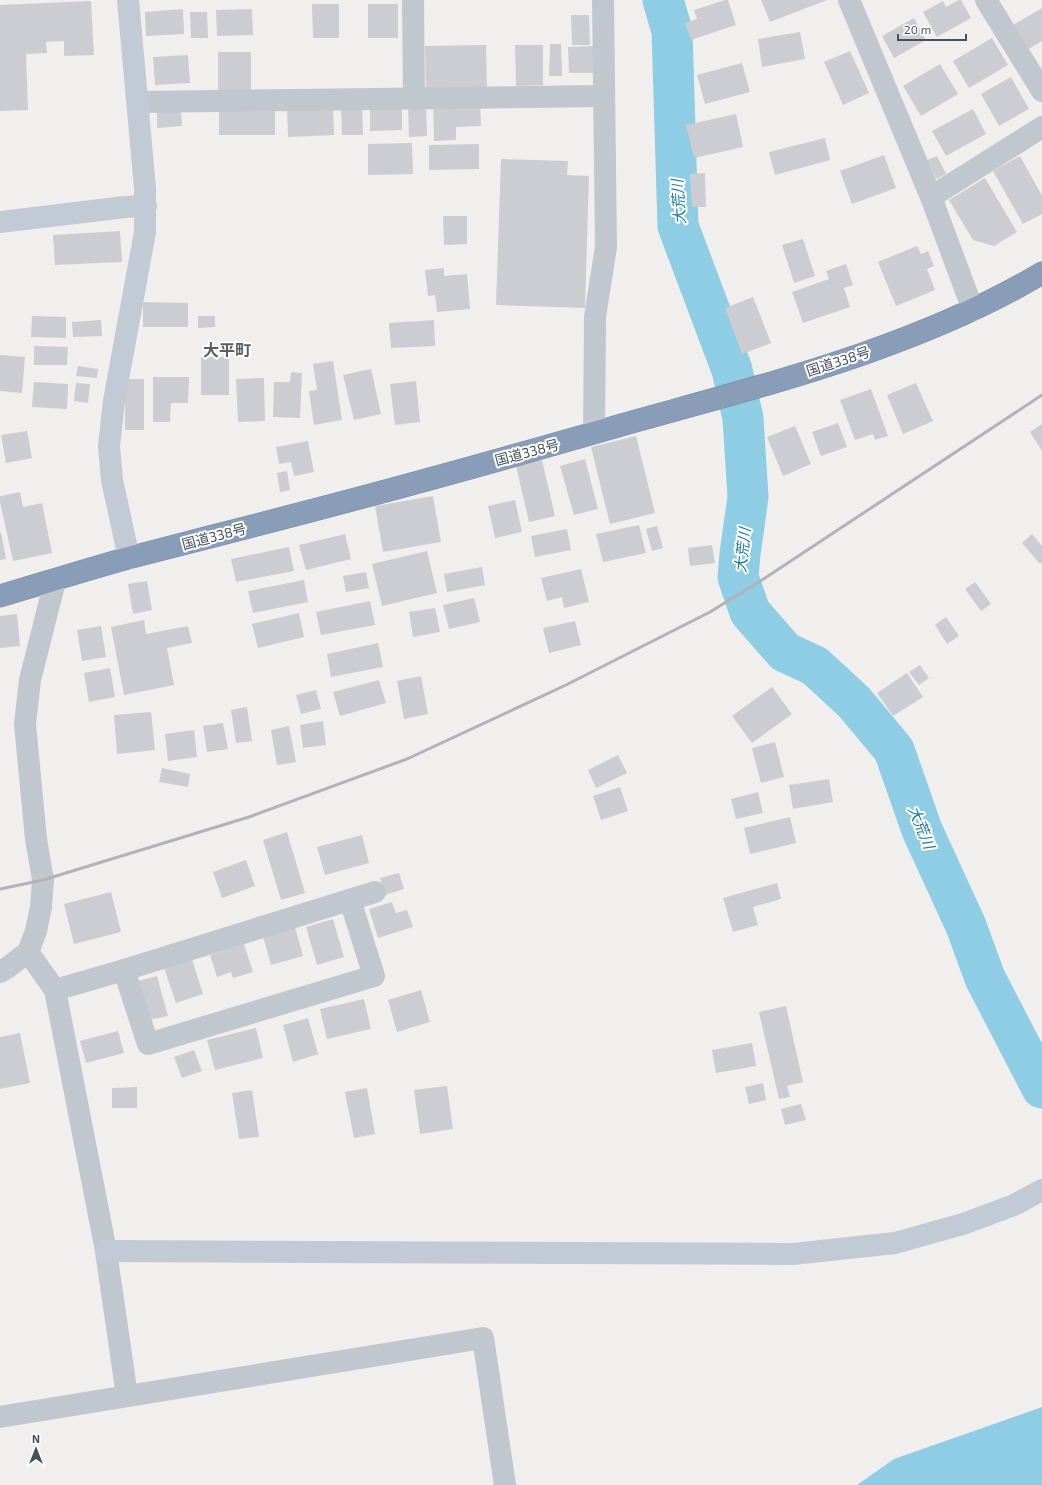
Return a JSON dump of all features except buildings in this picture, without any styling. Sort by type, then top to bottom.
[{"type":"highway","name":"国道338号","points":[[0,596],[129,558],[292,516],[725,397],[849,358],[927,329],[973,310],[1042,273]]},
{"type":"street","points":[[128,0],[146,206],[145,232],[114,401],[109,446],[112,480],[129,558]]},
{"type":"street","points":[[413,0],[414,99]]},
{"type":"street","points":[[594,433],[595,317],[606,247],[603,0]]},
{"type":"street","points":[[849,0],[931,197],[973,310]]},
{"type":"street","points":[[986,0],[1042,91]]},
{"type":"street","points":[[138,102],[603,96]]},
{"type":"street","points":[[931,197],[1042,127]]},
{"type":"street","points":[[0,222],[125,207],[146,206]]},
{"type":"street","points":[[0,972],[28,952],[36,931],[41,907],[43,880],[36,839],[25,724],[30,680],[55,581]]},
{"type":"street","points":[[55,990],[375,892]]},
{"type":"street","points":[[124,970],[148,1044],[374,976],[350,900]]},
{"type":"street","points":[[28,952],[55,990],[106,1251],[127,1396]]},
{"type":"street","points":[[106,1251],[793,1254],[895,1243],[963,1224],[1014,1205],[1042,1190]]},
{"type":"street","points":[[0,1417],[483,1338],[505,1485]]},
{"type":"water","points":[[1042,1407],[1042,1485],[857,1485],[894,1459]]},
{"type":"waterway","name":"大荒川","points":[[663,0],[672,31],[678,226],[732,370],[743,418],[748,497],[738,577],[750,612],[785,652],[815,666],[854,702],[894,750],[922,830],[966,926],[985,978],[1042,1088]]},
{"type":"railway","points":[[0,889],[43,880],[249,817],[407,759],[566,685],[710,612],[762,580],[1042,395]]},
{"type":"district","name":"大平町","points":[[227,349]]}]
